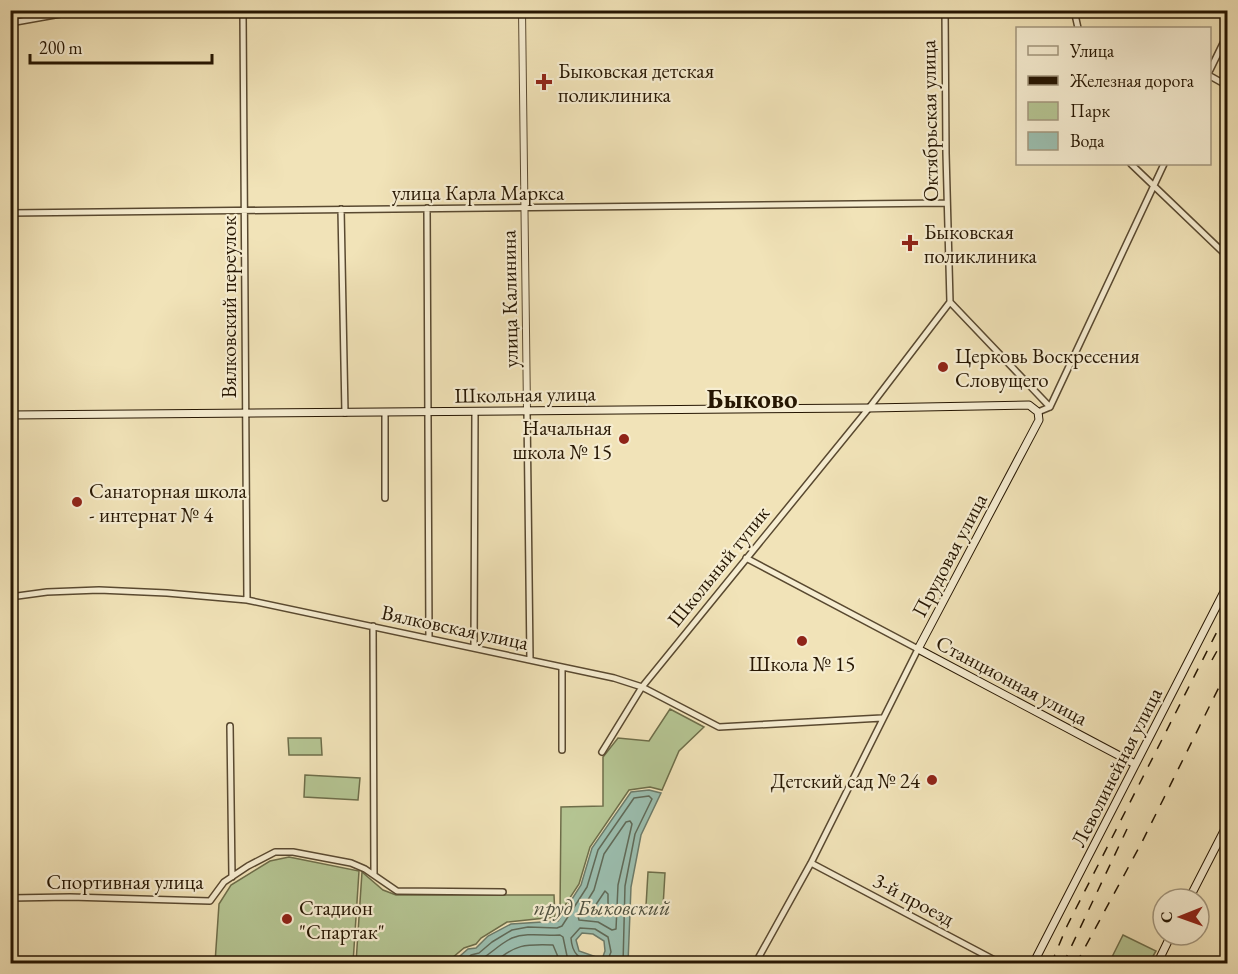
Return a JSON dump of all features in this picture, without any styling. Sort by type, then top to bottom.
[{"type":"main road","name":"Школьная улица","points":[[10,415],[1029,405],[1038,412]]},
{"type":"main road","name":"Прудовая улица","points":[[918,649],[1039,420],[1038,412]]},
{"type":"main road","name":"Леволинейная улица","points":[[1033,963],[1227,584]]},
{"type":"main road","name":"Станционная улица","points":[[918,649],[1135,764]]},
{"type":"main road","points":[[1196,887],[1226,832],[1227,823]]},
{"type":"main road","points":[[1156,963],[1165,947]]},
{"type":"street","points":[[10,24],[83,10]]},
{"type":"street","points":[[114,10],[243,14],[595,10]]},
{"type":"street","name":"Октябрьская улица","points":[[945,10],[950,302]]},
{"type":"street","points":[[1074,10],[1078,27]]},
{"type":"street","name":"улица Калинина","points":[[522,11],[530,660]]},
{"type":"street","name":"Вялковский переулок","points":[[243,14],[247,600]]},
{"type":"street","points":[[1211,66],[1227,33]]},
{"type":"street","points":[[1211,77],[1227,86]]},
{"type":"street","points":[[1132,165],[1227,257]]},
{"type":"street","points":[[1038,412],[1050,407],[1164,165]]},
{"type":"street","name":"улица Карла Маркса","points":[[10,213],[947,203]]},
{"type":"street","points":[[427,208],[429,637]]},
{"type":"street","points":[[341,209],[345,413]]},
{"type":"street","points":[[950,302],[1050,407]]},
{"type":"street","name":"Школьный тупик","points":[[602,752],[642,687],[868,408],[950,302]]},
{"type":"street","points":[[474,648],[475,411]]},
{"type":"street","points":[[385,498],[386,412]]},
{"type":"street","name":"Станционная улица","points":[[746,558],[918,649]]},
{"type":"street","name":"Вялковская улица","points":[[10,597],[46,592],[99,590],[247,600],[598,674],[642,687],[719,727],[882,718]]},
{"type":"street","points":[[373,626],[374,875]]},
{"type":"street","name":"Прудовая улица","points":[[755,963],[811,862],[918,649]]},
{"type":"street","points":[[562,667],[562,750]]},
{"type":"street","points":[[230,726],[232,877]]},
{"type":"street","name":"Спортивная улица","points":[[10,898],[70,897],[210,901],[224,882],[275,852],[293,852],[351,863],[397,891],[503,892]]},
{"type":"street","name":"3-й проезд","points":[[811,862],[1002,963]]},
{"type":"green space","points":[[670,709],[704,727],[679,751],[662,790],[650,787],[629,790],[590,847],[579,884],[560,913],[561,807],[603,806],[603,757],[618,738],[649,741]]},
{"type":"green space","points":[[288,738],[321,738],[322,755],[289,755]]},
{"type":"green space","points":[[305,775],[360,778],[358,800],[304,797]]},
{"type":"green space","name":"Стадион \"Спартак\"","points":[[289,857],[359,871],[353,963],[215,963],[219,904],[231,885],[270,861]]},
{"type":"green space","points":[[362,872],[383,890],[396,895],[554,895],[555,917],[507,922],[481,938],[476,944],[464,948],[446,963],[356,963]]},
{"type":"green space","points":[[648,872],[665,873],[663,907],[646,906]]},
{"type":"green space","points":[[1123,935],[1156,951],[1149,963],[1112,963],[1111,959]]},
{"type":"water","name":"пруд Быковский","points":[[649,790],[661,793],[641,835],[631,887],[628,963],[452,963],[468,949],[476,948],[488,936],[511,924],[558,921],[581,885],[592,848],[631,792]],"holes":[[[582,933],[593,934],[604,941],[605,951],[602,959],[579,951],[576,940]]]},
{"type":"railway","points":[[1051,964],[1067,926],[1228,610]]},
{"type":"railway","points":[[1212,660],[1228,631]]},
{"type":"railway","points":[[1076,964],[1142,842],[1228,669]]},
{"type":"railway","points":[[1063,964],[1127,829]]},
{"type":"place","name":"Быковская детская поликлиника","points":[[544,82]]},
{"type":"place","name":"Быковская поликлиника","points":[[910,243]]},
{"type":"place","name":"Церковь Воскресения Словущего","points":[[943,367]]},
{"type":"place","name":"Начальная школа № 15","points":[[624,439]]},
{"type":"place","name":"Санаторная школа - интернат № 4","points":[[77,502]]},
{"type":"place","name":"Школа № 15","points":[[802,641]]},
{"type":"place","name":"Детский сад № 24","points":[[932,780]]},
{"type":"place","name":"Стадион \"Спартак\"","points":[[287,919]]},
{"type":"district","name":"Быково","points":[[752,398]]}]
